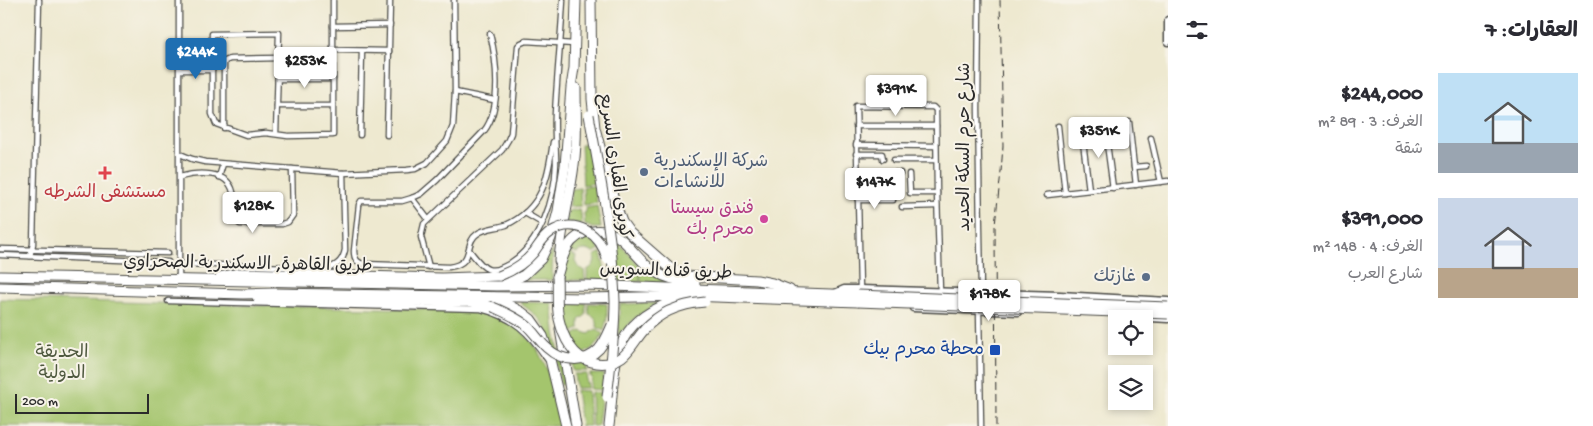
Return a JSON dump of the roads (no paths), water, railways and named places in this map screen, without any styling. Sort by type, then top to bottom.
[{"type":"highway","points":[[496,286],[511,282],[530,270],[541,259],[552,238],[563,181],[574,68],[576,0]]},
{"type":"highway","points":[[590,0],[593,114],[608,176],[622,222],[630,233],[679,274],[691,277],[757,280],[795,292]]},
{"type":"highway","name":"كوبرى القبارى السريع","points":[[590,0],[586,64],[588,108],[601,182],[613,272],[614,318],[604,426]]},
{"type":"highway","name":"كوبرى القبارى السريع","points":[[574,68],[577,126],[575,163],[561,235],[557,277],[558,318],[576,426]]},
{"type":"highway","points":[[216,280],[222,276],[239,273],[442,278],[490,277],[504,274],[517,268],[551,232],[570,226],[585,229],[598,239],[613,272]]},
{"type":"highway","points":[[557,277],[564,255],[570,244],[584,233],[597,230],[610,233],[622,239],[642,262],[660,275],[682,282],[780,286]]},
{"type":"highway","name":"طريق القاهرة, الاسكندرية الصحراوي","points":[[0,276],[496,286]]},
{"type":"highway","name":"طريق قناه السويس","points":[[496,286],[586,285],[859,295]]},
{"type":"highway","name":"طريق القاهرة, الاسكندرية الصحراوي","points":[[0,287],[168,297],[274,293],[492,296]]},
{"type":"highway","points":[[249,294],[272,300],[472,302],[498,309],[526,325],[546,348],[555,355],[568,359],[582,359],[595,352],[606,339],[614,318]]},
{"type":"highway","points":[[859,295],[1168,307]]},
{"type":"highway","points":[[859,295],[1168,314]]},
{"type":"highway","name":"طريق قناه السويس","points":[[492,296],[586,298],[689,296],[815,301],[859,295]]},
{"type":"highway","points":[[492,296],[522,312],[537,326],[543,336],[566,426]]},
{"type":"highway","points":[[609,426],[618,351],[626,333],[632,325],[650,312],[689,296]]},
{"type":"highway","points":[[558,318],[567,340],[576,354],[593,362],[605,363],[622,356],[644,329],[664,313],[679,306],[704,302],[755,304],[780,299]]},
{"type":"street","points":[[30,256],[32,250],[39,0]]},
{"type":"street","points":[[179,0],[179,280]]},
{"type":"street","points":[[276,134],[279,33],[212,34],[212,117],[216,124],[246,135],[263,133],[288,136],[333,136],[333,0]]},
{"type":"street","points":[[387,135],[390,0]]},
{"type":"street","points":[[180,154],[198,161],[223,164],[343,173],[407,170],[415,169],[427,163],[450,136],[454,121],[454,0]]},
{"type":"street","points":[[469,250],[487,270],[502,267],[513,261],[535,236],[549,205],[555,178],[555,112],[563,0]]},
{"type":"street","name":"شارع حرم السكة الحديد","points":[[979,0],[978,109],[981,293]]},
{"type":"street","points":[[1168,20],[1168,42]]},
{"type":"street","points":[[333,26],[390,25]]},
{"type":"street","points":[[490,34],[496,65],[494,100],[491,119],[484,131],[429,188],[412,198],[397,201],[361,201],[354,257],[357,261],[364,264],[449,268],[456,266],[464,261],[471,241],[478,233],[506,224],[525,213],[534,203],[545,184],[553,141],[555,140]]},
{"type":"street","points":[[429,267],[421,233],[424,224],[502,150],[508,140],[511,129],[517,50],[520,44],[526,41],[574,44]]},
{"type":"street","points":[[333,50],[389,51]]},
{"type":"street","points":[[360,135],[362,51]]},
{"type":"street","points":[[224,128],[224,64],[226,61],[230,59],[278,58]]},
{"type":"street","points":[[180,64],[212,63]]},
{"type":"street","points":[[180,70],[212,70]]},
{"type":"street","points":[[278,79],[333,79]]},
{"type":"street","points":[[455,92],[494,100]]},
{"type":"street","points":[[277,106],[333,106]]},
{"type":"street","points":[[859,295],[856,106],[933,107],[936,110],[940,292]]},
{"type":"street","points":[[1129,122],[1136,185]]},
{"type":"street","points":[[856,126],[936,126]]},
{"type":"street","points":[[1058,126],[1065,193]]},
{"type":"street","points":[[1105,129],[1113,188]]},
{"type":"street","points":[[1151,138],[1161,182]]},
{"type":"street","points":[[1083,142],[1089,190]]},
{"type":"street","points":[[856,145],[936,146]]},
{"type":"street","points":[[856,154],[882,154],[884,159]]},
{"type":"street","points":[[894,160],[936,160]]},
{"type":"street","points":[[219,177],[223,164]]},
{"type":"street","points":[[1134,167],[1146,166]]},
{"type":"street","points":[[180,177],[197,174],[219,177],[227,181],[233,190],[233,215],[237,222],[244,225],[282,224],[288,222],[293,215],[292,169]]},
{"type":"street","points":[[180,264],[326,268],[334,266],[341,262],[345,250],[343,173]]},
{"type":"street","points":[[857,173],[900,173]]},
{"type":"street","points":[[909,174],[910,193],[937,193]]},
{"type":"street","points":[[1047,195],[1168,181]]},
{"type":"street","points":[[412,198],[428,219]]},
{"type":"street","points":[[858,200],[893,200]]},
{"type":"street","points":[[902,207],[937,206]]},
{"type":"street","points":[[525,213],[542,223]]},
{"type":"street","points":[[0,249],[168,253]]},
{"type":"street","points":[[0,255],[168,262]]},
{"type":"street","name":"طريق قناه السويس","points":[[859,295],[940,292],[1168,301]]},
{"type":"street","points":[[168,297],[481,309],[500,315],[524,330],[536,343],[552,368]]},
{"type":"street","name":"طريق قناه السويس","points":[[815,301],[831,305],[1063,313],[1168,319]]},
{"type":"street","points":[[979,311],[981,426]]},
{"type":"railway","points":[[996,426],[995,225],[1003,146],[1000,0]]},
{"type":"place","name":"شركة الإسكندرية للانشاءات","points":[[644,172]]},
{"type":"place","name":"مستشفى الشرطه","points":[[105,173]]},
{"type":"place","name":"فندق سيستا محرم بك","points":[[764,219]]},
{"type":"place","name":"غازتك","points":[[1146,277]]},
{"type":"place","name":"محطة محرم بيك","points":[[995,350]]},
{"type":"park label","name":"الحديقة الدولية","points":[[62,363]]}]
